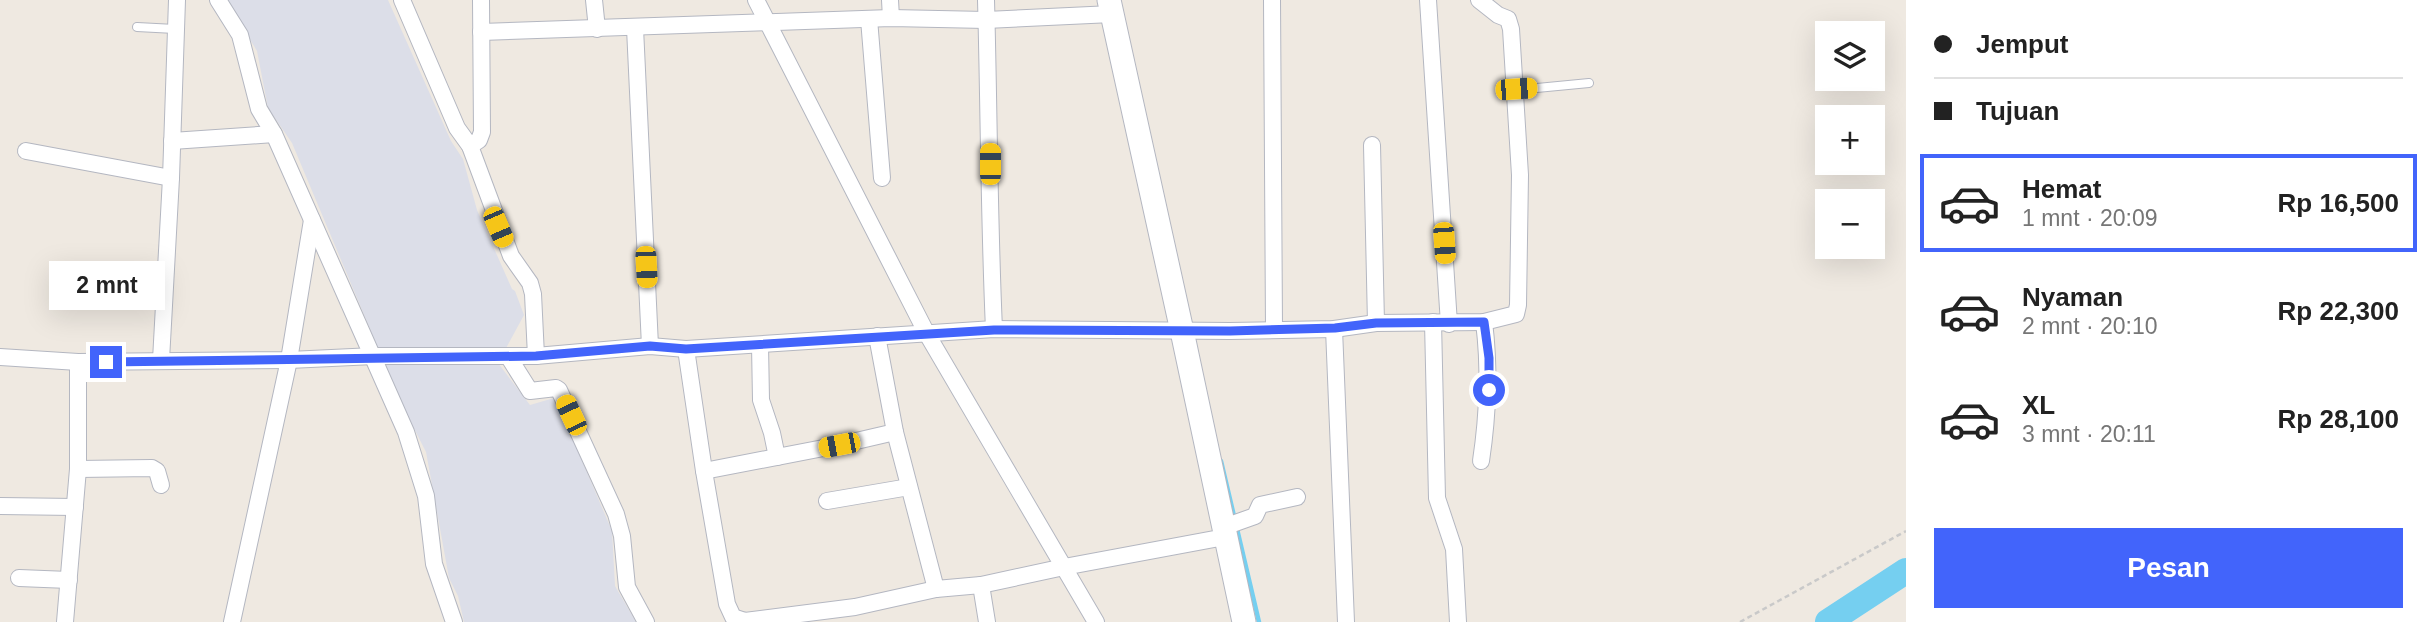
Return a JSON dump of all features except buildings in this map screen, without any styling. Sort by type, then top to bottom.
[{"type":"main road","points":[[1111,7],[1182,331],[1231,526],[1244,622]]},
{"type":"street","points":[[161,360],[177,0]]},
{"type":"street","points":[[218,0],[240,35],[259,109],[274,134],[407,432],[426,496],[443,622]]},
{"type":"street","points":[[402,0],[457,128],[470,146],[511,256],[530,283],[536,356]]},
{"type":"street","points":[[470,146],[479,140],[482,132],[481,0]]},
{"type":"street","points":[[594,0],[597,29]]},
{"type":"street","points":[[756,0],[928,334],[1096,622]]},
{"type":"street","points":[[890,0],[891,18]]},
{"type":"street","points":[[986,0],[994,330]]},
{"type":"street","points":[[1272,0],[1274,329]]},
{"type":"street","points":[[1428,0],[1441,323],[1437,498],[1454,549],[1458,622]]},
{"type":"street","points":[[0,357],[78,362],[289,360],[374,356],[536,356],[650,346],[686,349],[994,330],[1182,331],[1335,328],[1376,323],[1484,322],[1516,314],[1520,175],[1511,29],[1507,19],[1479,0]]},
{"type":"street","points":[[481,32],[891,18],[986,20],[1111,7]]},
{"type":"street","points":[[869,19],[883,178]]},
{"type":"street","points":[[635,28],[650,346]]},
{"type":"street","points":[[172,141],[274,134]]},
{"type":"street","points":[[1372,145],[1376,323]]},
{"type":"street","points":[[26,151],[171,178]]},
{"type":"street","points":[[232,622],[289,360],[312,220]]},
{"type":"street","points":[[1481,461],[1489,390],[1489,358],[1484,322]]},
{"type":"street","points":[[1335,328],[1346,622]]},
{"type":"street","points":[[877,336],[895,432],[936,589]]},
{"type":"street","points":[[760,345],[761,400],[777,457]]},
{"type":"street","points":[[686,349],[727,604],[733,617],[745,621],[855,614],[936,589],[981,586],[1231,526],[1255,516],[1260,505],[1297,497]]},
{"type":"street","points":[[508,356],[530,391],[556,388],[559,390],[617,514],[627,587],[646,622]]},
{"type":"street","points":[[65,622],[78,469],[78,362]]},
{"type":"street","points":[[704,471],[895,432]]},
{"type":"street","points":[[78,469],[152,468],[158,471],[161,485]]},
{"type":"street","points":[[827,501],[909,487]]},
{"type":"street","points":[[0,506],[75,507]]},
{"type":"street","points":[[434,564],[454,622]]},
{"type":"street","points":[[19,578],[69,580]]},
{"type":"street","points":[[981,586],[987,622]]},
{"type":"lane","points":[[137,27],[174,29]]},
{"type":"lane","points":[[1516,89],[1589,83]]},
{"type":"path","points":[[1740,622],[1906,531]]},
{"type":"shaded area","points":[[226,0],[388,0],[451,141],[463,159],[477,210],[524,315],[498,363],[530,405],[554,398],[557,402],[612,531],[615,586],[636,622],[464,622],[458,596],[449,578],[426,452],[401,403],[292,143],[268,108],[257,51]]},
{"type":"waterway","points":[[1221,461],[1259,622]]},
{"type":"waterway","points":[[1828,622],[1906,571]]},
{"type":"route","points":[[106,362],[374,356],[536,356],[650,346],[686,349],[994,330],[1230,331],[1335,328],[1376,323],[1484,322],[1489,358],[1489,390]]}]
